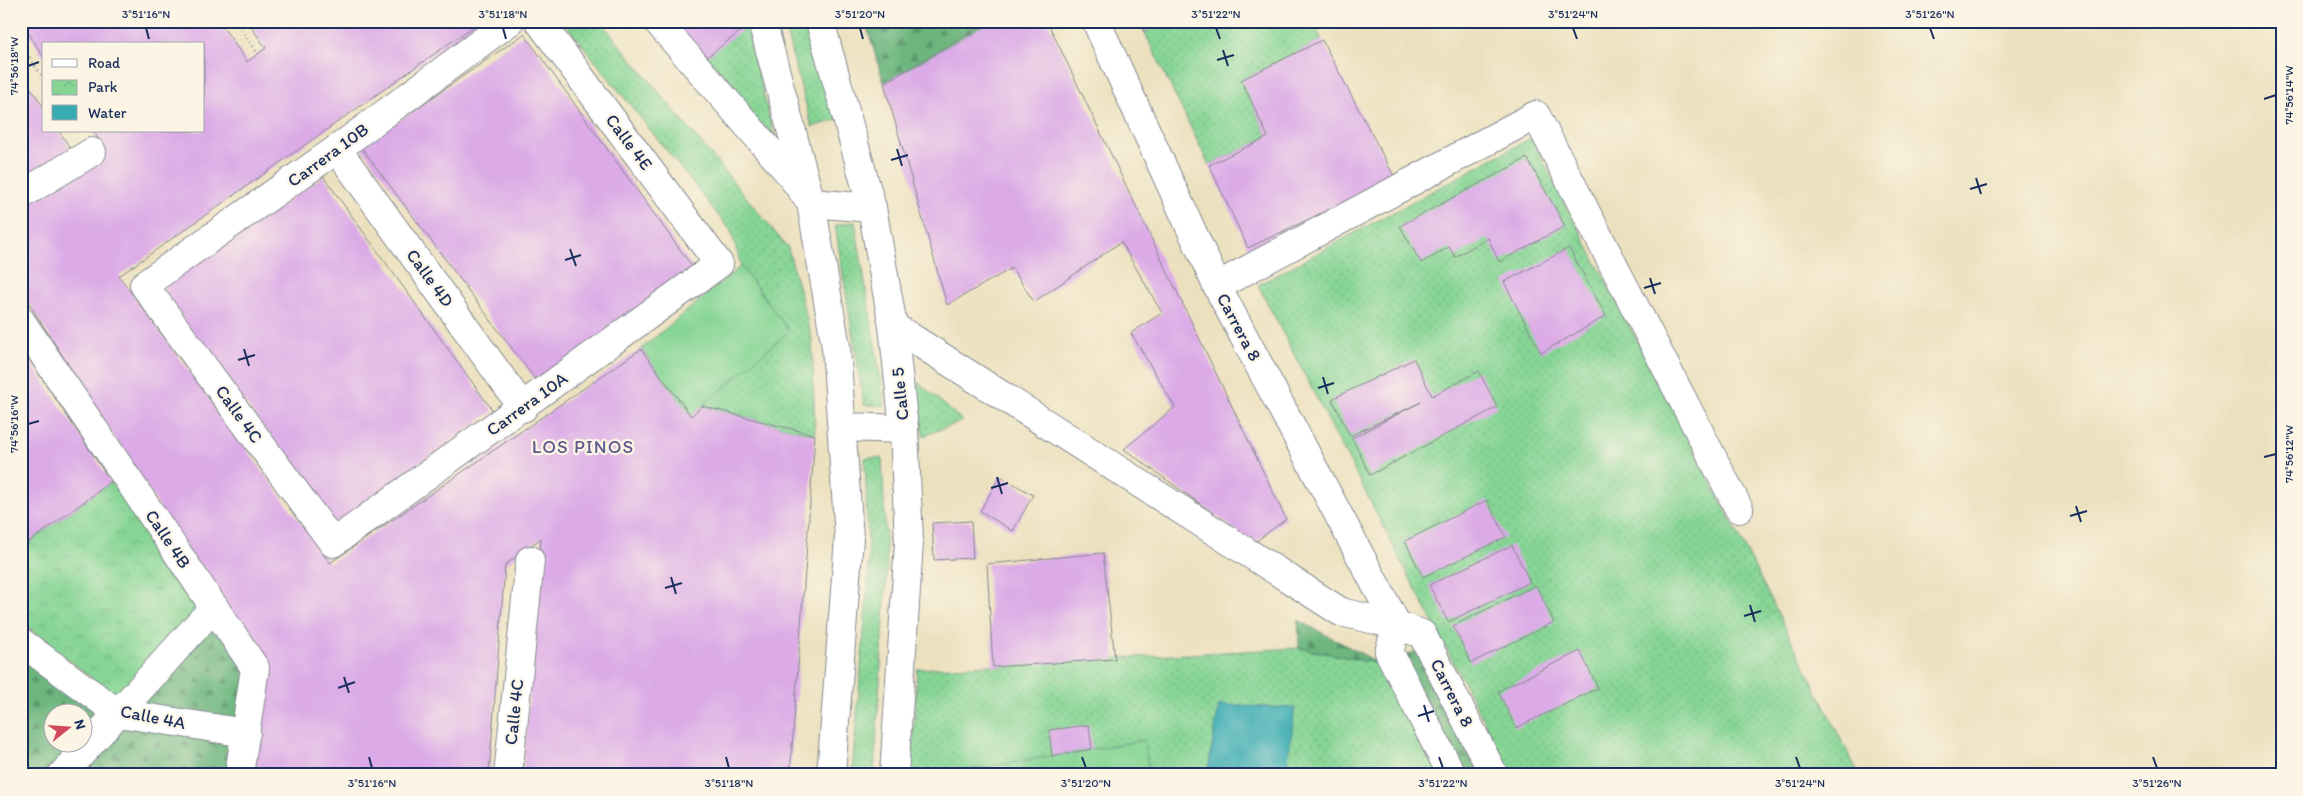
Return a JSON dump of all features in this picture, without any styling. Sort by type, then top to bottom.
[{"type":"street","name":"Carrera 10B","points":[[144,285],[337,149],[510,21]]},
{"type":"street","name":"Calle 4E","points":[[539,21],[719,264]]},
{"type":"street","points":[[657,21],[789,173],[811,202],[872,208]]},
{"type":"street","points":[[762,21],[811,202],[836,347],[843,427],[849,538],[831,775]]},
{"type":"street","name":"Calle 5","points":[[820,21],[872,208],[893,326],[904,429],[909,542],[894,775]]},
{"type":"street","name":"Carrera 8","points":[[1096,21],[1217,286],[1397,625],[1422,634],[1494,775]]},
{"type":"street","points":[[1217,286],[1536,115],[1739,508]]},
{"type":"street","name":"Calle 4D","points":[[337,149],[522,408]]},
{"type":"street","points":[[21,195],[92,152]]},
{"type":"street","name":"Carrera 10A","points":[[334,543],[719,264]]},
{"type":"street","name":"Calle 4C","points":[[144,285],[334,543]]},
{"type":"street","name":"Calle 4B","points":[[21,321],[255,668],[239,775]]},
{"type":"street","points":[[893,326],[1341,612],[1397,625]]},
{"type":"street","points":[[843,427],[904,429]]},
{"type":"street","name":"Calle 4C","points":[[508,775],[530,560]]},
{"type":"street","points":[[62,775],[214,607]]},
{"type":"street","name":"Carrera 8","points":[[1397,625],[1389,652],[1452,775]]},
{"type":"street","name":"Calle 4A","points":[[21,642],[118,713],[246,734]]},
{"type":"path","points":[[236,21],[256,51]]},
{"type":"path","points":[[21,45],[42,76]]},
{"type":"green space","points":[[563,21],[600,21],[788,248],[812,339],[815,435],[702,406],[789,331],[741,266],[731,231]]},
{"type":"green space","points":[[739,21],[745,21],[778,151],[702,61]]},
{"type":"green space","points":[[783,21],[812,21],[840,119],[812,127]]},
{"type":"green space","points":[[865,21],[991,21],[884,83]]},
{"type":"green space","points":[[1139,21],[1313,21],[1322,40],[1242,80],[1268,137],[1209,165]]},
{"type":"green space","points":[[1531,138],[1734,526],[1859,775],[1512,775],[1258,285]]},
{"type":"green space","points":[[855,222],[885,406],[864,405],[835,225]]},
{"type":"green space","points":[[741,266],[789,331],[691,416],[641,349]]},
{"type":"green space","points":[[918,382],[963,421],[923,436]]},
{"type":"green space","points":[[865,458],[882,458],[887,570],[874,775],[852,775],[869,571]]},
{"type":"green space","points":[[111,482],[201,607],[118,699],[21,622],[21,548]]},
{"type":"green space","points":[[212,618],[249,669],[237,725],[131,708]]},
{"type":"green space","points":[[1298,620],[1381,664],[1299,648]]},
{"type":"green space","points":[[1299,648],[1381,664],[1438,775],[911,775],[917,669]]},
{"type":"green space","points":[[1418,650],[1485,775],[1463,775],[1401,658]]},
{"type":"green space","points":[[21,654],[108,715],[92,733],[92,704],[42,704],[42,754],[73,754],[54,775],[21,775]]},
{"type":"green space","points":[[120,721],[236,737],[232,775],[71,775]]},
{"type":"green space","points":[[1144,740],[1150,775],[959,775],[959,772]]},
{"type":"water","points":[[1219,705],[1295,708],[1286,775],[1207,775]]},
{"type":"building","points":[[21,21],[219,21],[247,62],[266,48],[247,21],[481,21],[119,276],[330,563],[641,349],[691,416],[702,406],[815,435],[790,775],[523,775],[541,538],[505,565],[489,775],[249,775],[267,665],[204,577],[21,291],[21,206],[106,151],[94,132],[205,132],[205,42],[42,42],[42,55]]},
{"type":"building","points":[[669,21],[739,21],[742,30],[702,61]]},
{"type":"building","points":[[991,21],[1047,21],[1286,519],[1254,543],[1124,449],[1175,407],[1131,333],[1162,313],[1121,242],[1034,302],[1012,268],[947,305],[884,83]]},
{"type":"building","points":[[1139,21],[1165,21],[1144,32]]},
{"type":"building","points":[[524,34],[694,269],[537,382],[361,147]]},
{"type":"building","points":[[1322,40],[1395,178],[1248,248],[1209,165],[1268,137],[1241,80]]},
{"type":"building","points":[[21,73],[42,105],[42,132],[60,132],[72,151],[21,181]]},
{"type":"building","points":[[1527,158],[1565,226],[1499,262],[1488,238],[1455,257],[1449,247],[1421,263],[1400,226]]},
{"type":"building","points":[[323,176],[493,411],[336,524],[160,289]]},
{"type":"building","points":[[1569,248],[1606,316],[1541,353],[1504,282]]},
{"type":"building","points":[[21,347],[111,482],[21,548]]},
{"type":"building","points":[[1414,359],[1432,396],[1479,371],[1497,407],[1370,475],[1352,438],[1421,402],[1350,436],[1332,399]]},
{"type":"building","points":[[1000,476],[1033,495],[1013,531],[980,511]]},
{"type":"building","points":[[1487,500],[1506,537],[1423,577],[1405,541]]},
{"type":"building","points":[[971,521],[973,558],[934,560],[932,523]]},
{"type":"building","points":[[1512,545],[1530,582],[1448,622],[1429,585]]},
{"type":"building","points":[[1103,553],[1115,659],[993,667],[987,564]]},
{"type":"building","points":[[1536,585],[1554,622],[1471,663],[1453,626]]},
{"type":"building","points":[[1580,651],[1598,688],[1516,728],[1498,691]]},
{"type":"building","points":[[1089,725],[1092,749],[1052,756],[1049,730]]},
{"type":"district","name":"LOS PINOS","points":[[583,446]]}]
